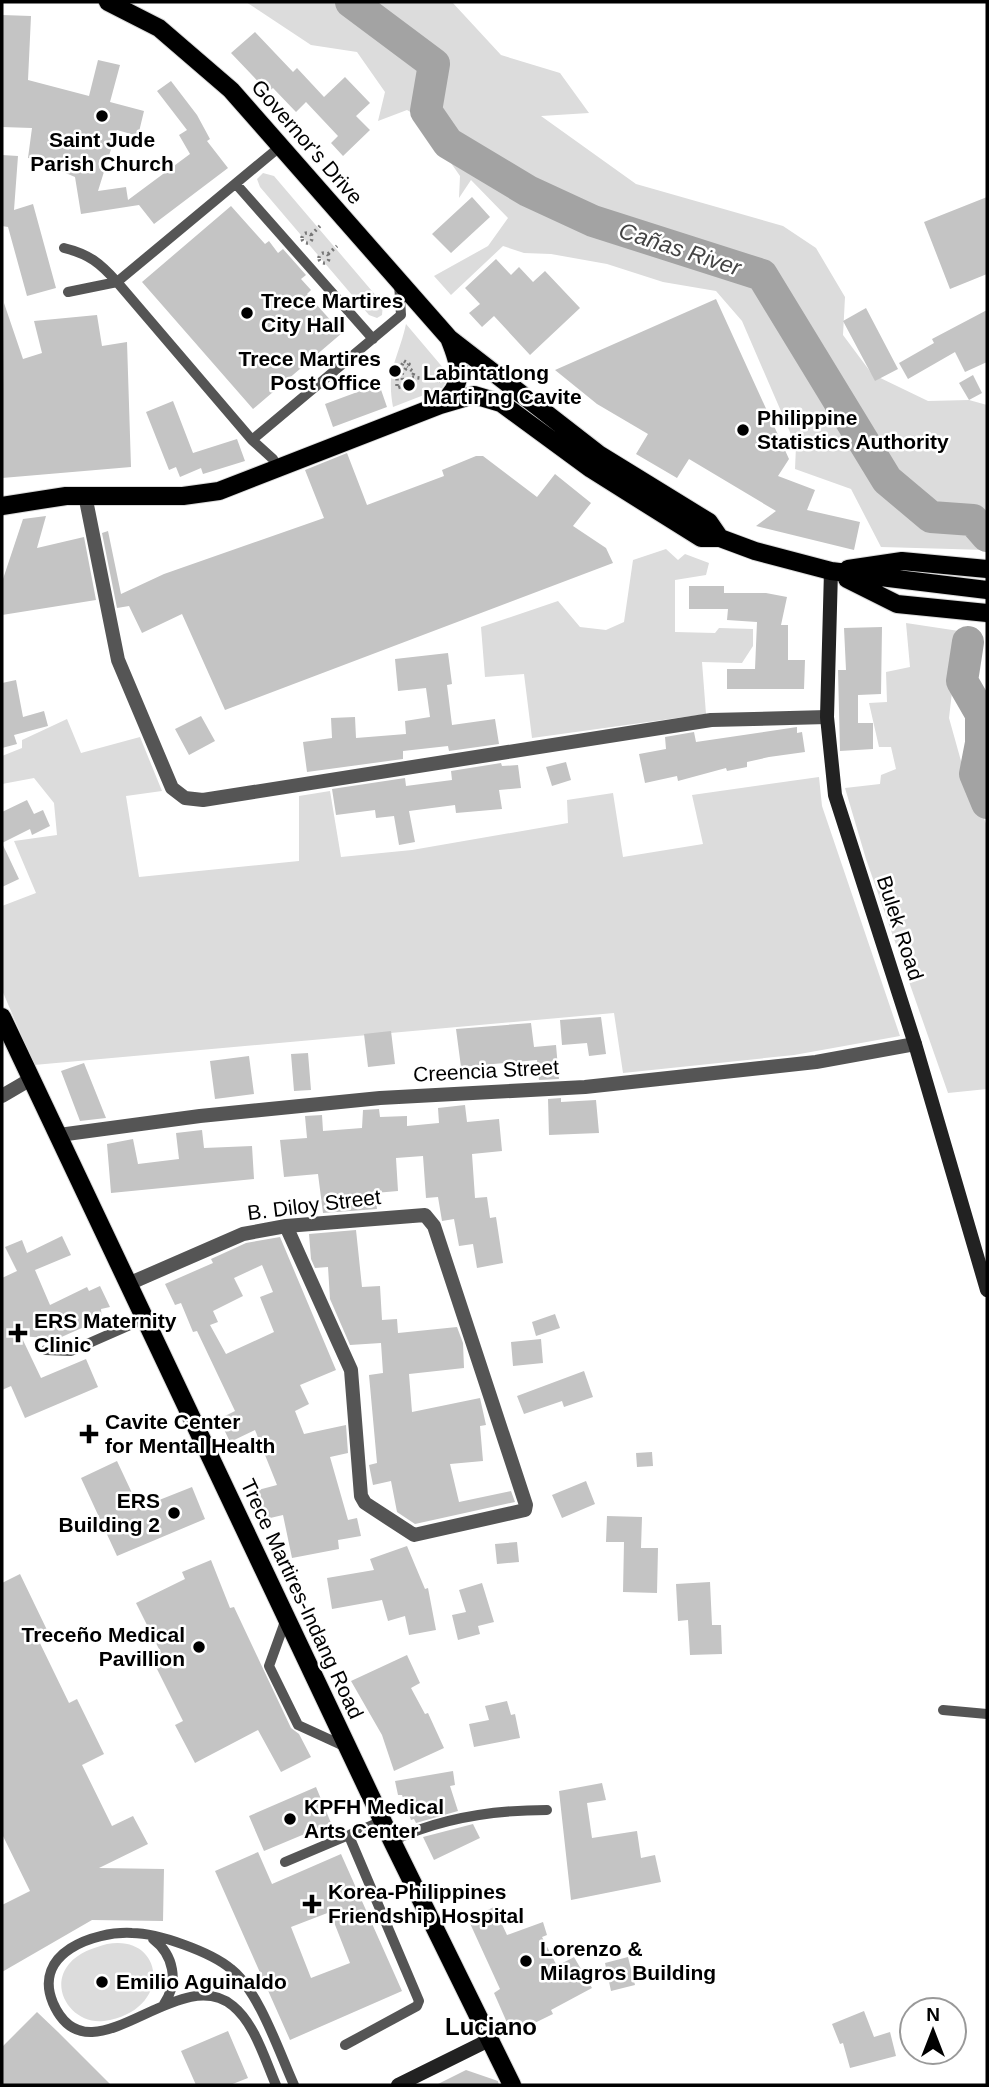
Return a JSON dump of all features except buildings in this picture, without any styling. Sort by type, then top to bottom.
[{"type":"main road","name":"Governor's Drive","points":[[108,2],[148,21],[184,47],[236,95],[449,338],[600,455],[709,522],[720,538]]},
{"type":"main road","name":"Governor's Drive","points":[[440,405],[454,391],[460,378],[460,365],[449,338]]},
{"type":"main road","name":"Governor's Drive","points":[[440,405],[474,396],[501,403],[591,469],[701,538],[720,538],[755,551],[831,571],[900,582],[987,590]]},
{"type":"main road","points":[[2,506],[85,495],[202,495],[278,469],[440,405]]},
{"type":"main road","name":"Governor's Drive","points":[[831,571],[902,561],[987,569]]},
{"type":"main road","name":"Governor's Drive","points":[[831,571],[897,604],[987,613]]},
{"type":"main road","name":"Bulek Road","points":[[831,571],[827,717],[835,795],[915,1045],[987,1290]]},
{"type":"main road","name":"Trece Martires-Indang Road","points":[[2,1017],[392,1842],[512,2085]]},
{"type":"main road","points":[[398,2085],[489,2039]]},
{"type":"street","points":[[85,495],[118,660],[168,780],[185,798],[203,800],[711,720],[827,717]]},
{"type":"street","name":"Creencia Street","points":[[59,1135],[200,1115],[380,1098],[585,1087],[804,1063],[915,1045]]},
{"type":"street","points":[[2,1096],[32,1079]]},
{"type":"street","name":"B. Diloy Street","points":[[128,1284],[232,1238],[286,1226],[419,1214],[429,1218],[526,1505],[520,1513],[414,1535],[362,1500],[351,1370],[286,1226]]},
{"type":"lane","points":[[68,292],[117,282],[282,145]]},
{"type":"lane","points":[[236,184],[373,339]]},
{"type":"lane","points":[[64,248],[85,253],[99,262],[252,440],[273,458],[278,469]]},
{"type":"lane","points":[[252,440],[401,315],[399,282]]},
{"type":"lane","points":[[46,1350],[71,1351],[144,1319]]},
{"type":"lane","points":[[286,1619],[269,1666],[298,1725],[347,1747]]},
{"type":"lane","points":[[943,1710],[987,1714]]},
{"type":"lane","points":[[392,1842],[411,1832],[475,1815],[547,1810]]},
{"type":"lane","points":[[285,1862],[382,1821]]},
{"type":"lane","points":[[345,2045],[417,2006],[419,2001],[349,1836]]},
{"type":"lane","points":[[276,2085],[248,2025],[232,2005],[217,1996],[198,1994],[164,2004],[111,2029],[91,2031],[64,2019],[53,2002],[50,1978],[55,1961],[84,1941],[122,1933],[142,1934],[219,1960],[243,1980],[294,2085]]},
{"type":"lane","points":[[142,1934],[160,1945],[172,1965],[172,1987],[164,2004]]},
{"type":"lane","points":[[248,2025],[263,2018]]},
{"type":"path","points":[[311,234],[320,226]]},
{"type":"path","points":[[328,254],[337,246]]},
{"type":"path","points":[[404,361],[414,372],[412,377],[411,382],[397,388],[397,374],[404,361]]},
{"type":"path","points":[[412,377],[424,379]]},
{"type":"shaded area","points":[[246,2],[452,2],[501,55],[560,73],[589,113],[541,116],[636,184],[783,226],[816,248],[845,297],[843,335],[872,374],[928,401],[969,400],[987,405],[987,550],[881,547],[851,489],[795,469],[796,446],[742,321],[716,291],[663,282],[607,264],[551,254],[524,253],[503,246],[451,295],[434,276],[488,246],[508,218],[471,180],[459,198],[460,176],[419,117],[407,110],[378,121],[385,92],[357,52],[311,45]]},
{"type":"shaded area","points":[[263,173],[274,176],[383,304],[382,315],[377,318],[369,315],[260,187],[257,179]]},
{"type":"shaded area","points":[[406,324],[450,376],[442,388],[393,407],[392,374]]},
{"type":"shaded area","points":[[666,549],[678,560],[685,554],[709,563],[706,575],[675,580],[675,632],[715,633],[719,628],[753,629],[753,646],[742,663],[702,662],[706,714],[532,738],[524,674],[485,677],[481,627],[558,601],[580,627],[606,630],[624,622],[633,560]]},
{"type":"shaded area","points":[[906,623],[959,631],[949,718],[961,761],[987,826],[987,1089],[948,1093],[866,859],[845,788],[880,784],[881,775],[896,769],[891,747],[879,747],[869,703],[887,702],[886,672],[910,667]]},
{"type":"shaded area","points":[[67,719],[81,753],[140,737],[162,791],[126,796],[139,877],[299,861],[299,796],[330,791],[341,857],[412,850],[568,823],[567,800],[613,793],[623,857],[703,844],[692,795],[819,777],[822,806],[900,1036],[794,1055],[623,1073],[614,1013],[34,1065],[2,990],[2,906],[36,893],[14,841],[57,835],[54,803],[34,778],[2,784],[2,756],[22,748],[22,740]]},
{"type":"shaded area","points":[[107,1944],[126,1944],[141,1950],[150,1961],[154,1975],[151,1989],[142,2003],[127,2014],[104,2021],[93,2021],[82,2017],[67,2003],[61,1984],[63,1974],[77,1956]]},
{"type":"waterway","name":"Cañas River","points":[[351,2],[434,64],[426,111],[448,143],[528,191],[593,221],[762,275],[887,480],[931,517],[973,520],[987,536]]},
{"type":"waterway","name":"Cañas River","points":[[968,642],[962,681],[981,714],[981,743],[975,774],[987,803]]},
{"type":"place","name":"Saint Jude Parish Church","points":[[102,116]]},
{"type":"place","name":"Trece Martires City Hall","points":[[247,313]]},
{"type":"place","name":"Trece Martires Post Office","points":[[395,371]]},
{"type":"place","name":"Labintatlong Martir ng Cavite","points":[[409,385]]},
{"type":"place","name":"Philippine Statistics Authority","points":[[743,430]]},
{"type":"place","name":"ERS Maternity Clinic","points":[[18,1333]]},
{"type":"place","name":"Cavite Center for Mental Health","points":[[89,1434]]},
{"type":"place","name":"ERS Building 2","points":[[174,1513]]},
{"type":"place","name":"Treceño Medical Pavillion","points":[[199,1647]]},
{"type":"place","name":"KPFH Medical Arts Center","points":[[290,1819]]},
{"type":"place","name":"Korea-Philippines Friendship Hospital","points":[[312,1904]]},
{"type":"place","name":"Lorenzo & Milagros Building","points":[[526,1961]]},
{"type":"place","name":"Emilio Aguinaldo","points":[[102,1982]]},
{"type":"district","name":"Luciano","points":[[491,2027]]}]
